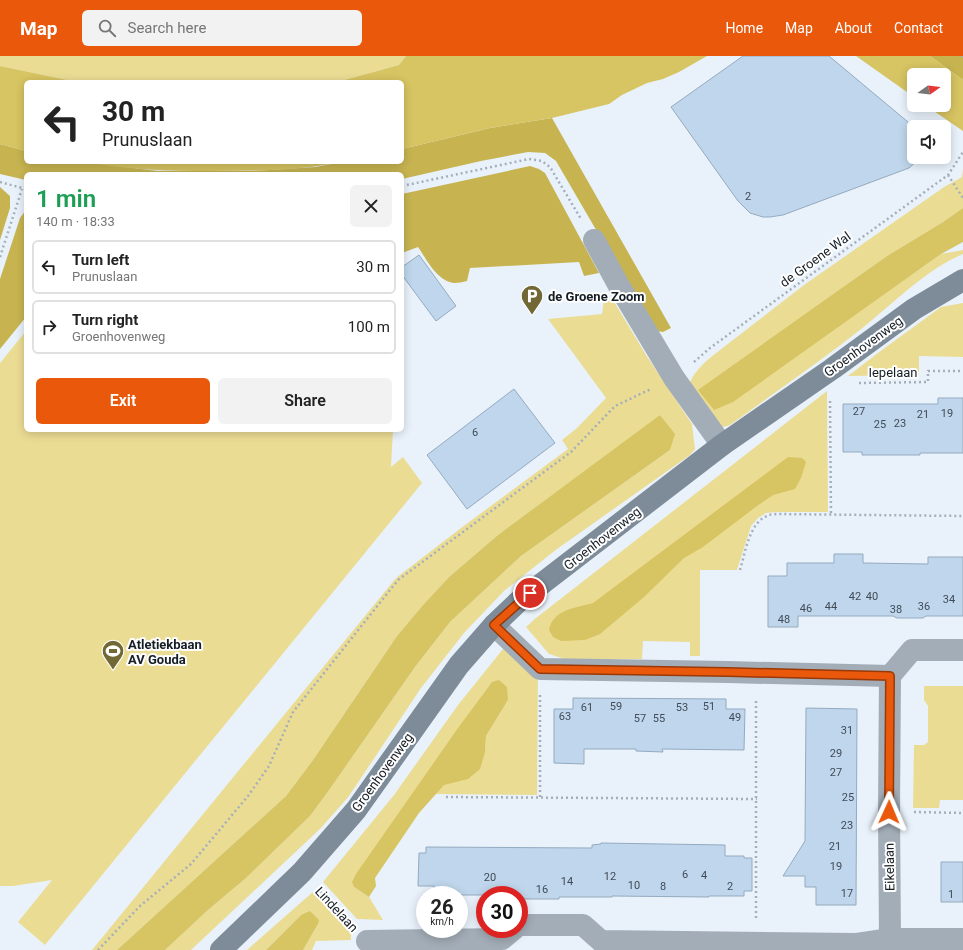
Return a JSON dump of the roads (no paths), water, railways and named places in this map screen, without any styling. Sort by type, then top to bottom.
[{"type":"street","points":[[594,240],[619,286],[674,378],[722,445]]},
{"type":"street","name":"Groenhovenweg","points":[[221,950],[302,872],[356,810],[459,665],[494,625],[518,602],[722,445],[821,383],[914,309],[963,280]]},
{"type":"street","points":[[494,625],[540,669],[756,672],[890,676],[912,650],[963,650]]},
{"type":"street","name":"Eikelaan","points":[[890,676],[890,939]]},
{"type":"street","points":[[528,926],[583,925],[601,941],[756,943],[857,947],[890,939],[963,939]]},
{"type":"street","name":"Lindelaan","points":[[367,942],[503,938]]},
{"type":"place","name":"de Groene Zoom","points":[[532,316]]},
{"type":"place","name":"Atletiekbaan AV Gouda","points":[[113,670]]}]
